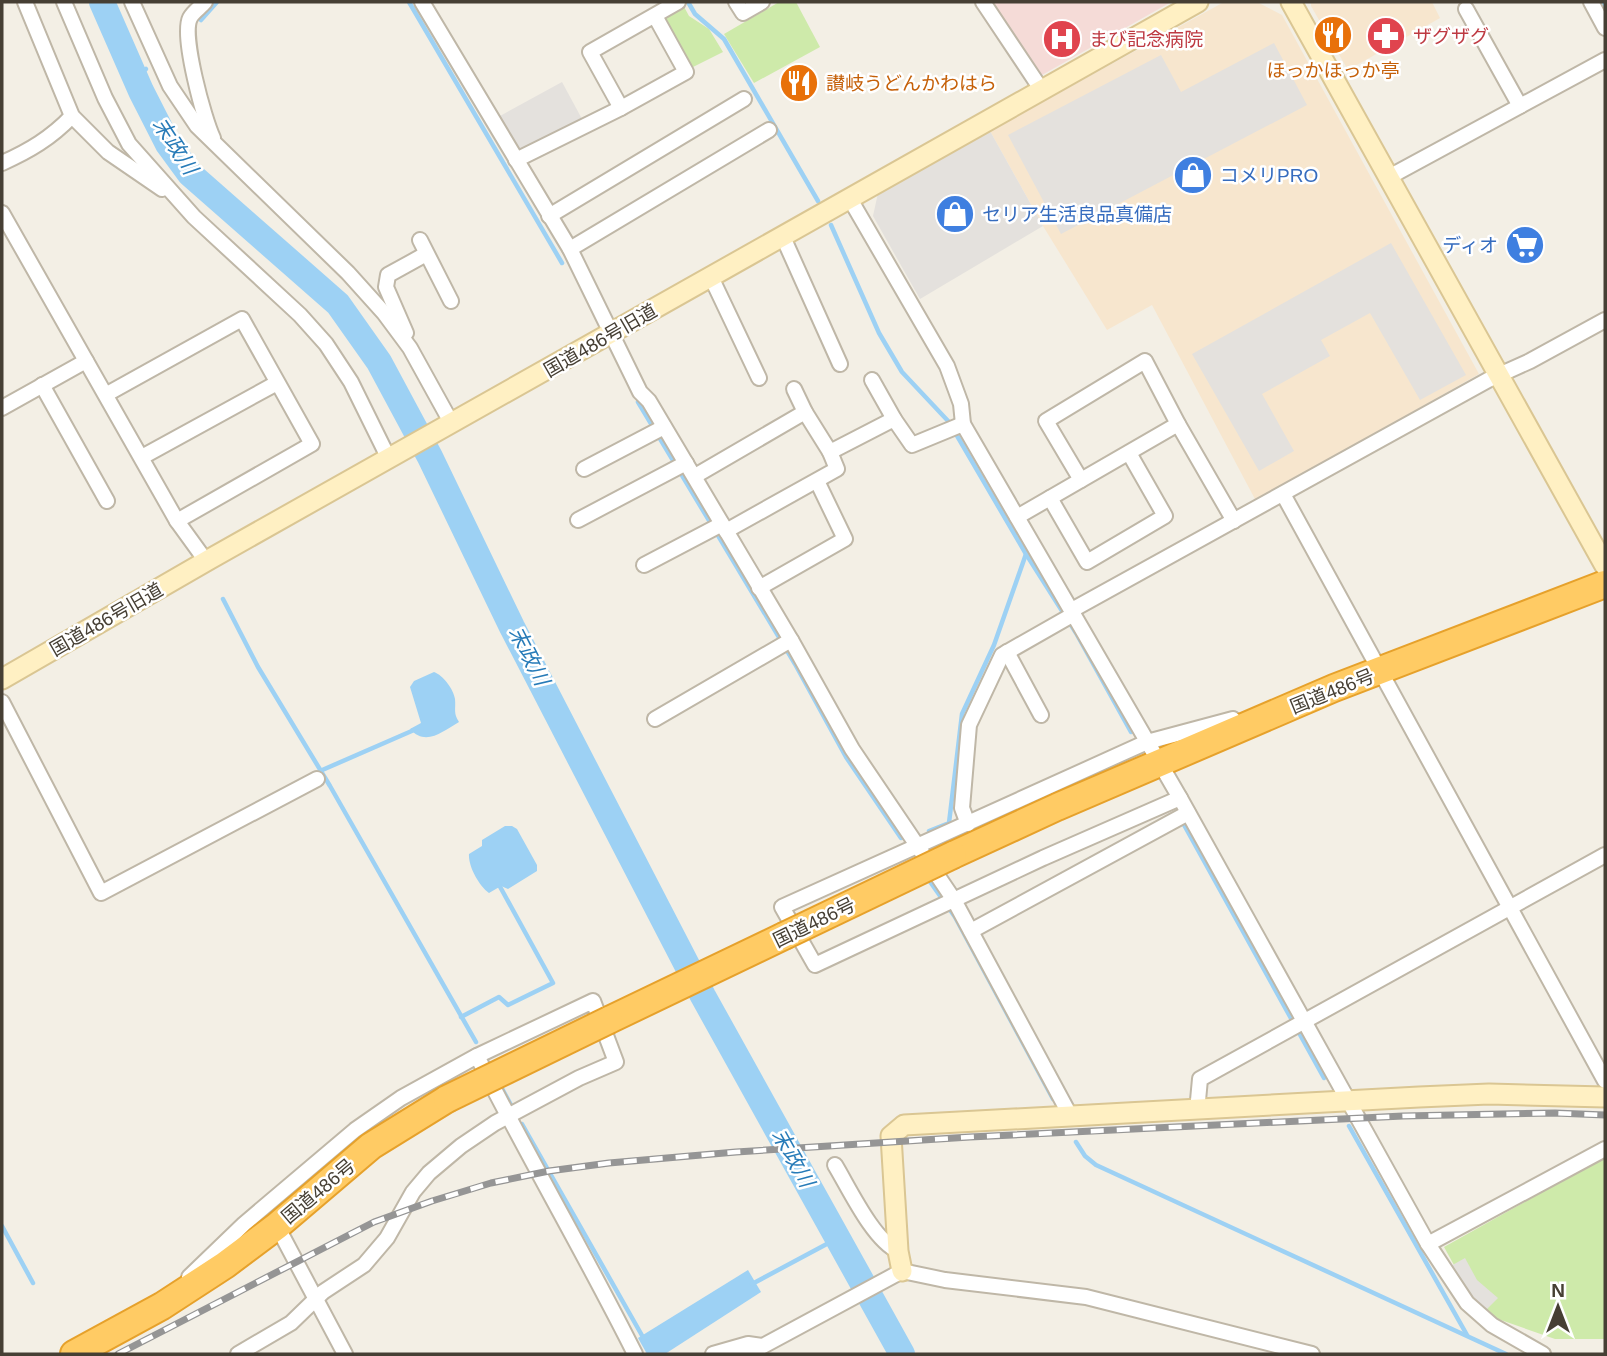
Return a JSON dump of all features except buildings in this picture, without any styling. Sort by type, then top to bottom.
[{"type":"highway","name":"国道486号","points":[[74,1354],[162,1306],[225,1265],[277,1226],[371,1146],[447,1099],[1057,807],[1154,753],[1320,694],[1605,584]]},
{"type":"street","points":[[25,2],[72,116],[108,152],[160,189],[167,189]]},
{"type":"street","points":[[64,2],[105,98],[129,144],[194,218],[300,315],[326,344],[398,454]]},
{"type":"street","points":[[132,2],[170,86],[197,126],[348,273],[384,313],[410,348]]},
{"type":"street","points":[[205,2],[190,17],[188,27],[195,78],[207,126],[215,145]]},
{"type":"street","points":[[422,2],[569,249],[640,392],[649,401],[658,430],[680,466],[695,476],[719,528],[759,588],[786,644],[852,750],[918,846],[948,903],[971,931],[1071,1117]]},
{"type":"street","points":[[621,108],[590,52],[678,2]]},
{"type":"street","points":[[736,2],[743,13],[762,2]]},
{"type":"street","points":[[983,2],[1041,89]]},
{"type":"street","name":"国道486号旧道","points":[[2,680],[206,561],[1198,2]]},
{"type":"street","points":[[1291,2],[1605,566]]},
{"type":"street","points":[[1591,2],[1605,28]]},
{"type":"street","points":[[1465,9],[1520,106]]},
{"type":"street","points":[[516,160],[686,72],[655,16]]},
{"type":"street","points":[[1389,177],[1605,60]]},
{"type":"street","points":[[549,216],[744,99]]},
{"type":"street","points":[[2,163],[30,150],[57,131],[72,116]]},
{"type":"street","points":[[569,249],[769,130]]},
{"type":"street","points":[[850,199],[947,366],[961,404],[957,427],[1017,517],[1070,615],[1180,798],[1298,1025],[1350,1101],[1429,1244],[1467,1303],[1492,1325],[1543,1354]]},
{"type":"street","points":[[2,215],[177,520],[206,561]]},
{"type":"street","points":[[783,237],[840,364]]},
{"type":"street","points":[[444,428],[386,287],[388,275],[423,247],[451,301]]},
{"type":"street","points":[[711,277],[759,378]]},
{"type":"street","points":[[107,394],[242,319],[312,444],[177,520]]},
{"type":"street","points":[[968,824],[961,807],[969,724],[1002,655],[1234,521],[1498,375],[1605,320]]},
{"type":"street","points":[[2,408],[86,360]]},
{"type":"street","points":[[1081,480],[1046,422],[1145,361],[1234,521]]},
{"type":"street","points":[[872,380],[912,445],[957,427]]},
{"type":"street","points":[[142,457],[277,383]]},
{"type":"street","points":[[42,385],[107,501]]},
{"type":"street","points":[[644,565],[838,469],[794,389]]},
{"type":"street","points":[[695,476],[805,412]]},
{"type":"street","points":[[830,452],[894,419]]},
{"type":"street","points":[[1017,517],[1178,424]]},
{"type":"street","points":[[584,469],[658,430]]},
{"type":"street","points":[[1050,498],[1087,562],[1165,516],[1129,453]]},
{"type":"street","points":[[578,520],[680,466]]},
{"type":"street","points":[[759,588],[845,539],[817,481]]},
{"type":"street","points":[[1283,494],[1605,1081]]},
{"type":"street","points":[[655,719],[786,644]]},
{"type":"street","points":[[1007,652],[1041,715]]},
{"type":"street","points":[[2,702],[101,893],[317,779]]},
{"type":"street","points":[[1154,753],[968,824],[782,907],[815,965],[1043,858],[1180,798]]},
{"type":"street","points":[[971,931],[1188,813]]},
{"type":"street","points":[[1197,1111],[1200,1079],[1605,855]]},
{"type":"street","points":[[162,1306],[244,1224],[355,1130],[401,1098],[477,1056],[593,1001],[617,1062],[579,1077],[507,1116],[461,1146],[429,1173],[413,1192],[387,1238],[364,1265],[323,1292],[291,1323],[237,1354]]},
{"type":"street","points":[[477,1056],[635,1354]]},
{"type":"street","points":[[894,1275],[898,1251],[891,1136],[904,1125],[1489,1094],[1605,1097]]},
{"type":"street","points":[[1429,1244],[1605,1149]]},
{"type":"street","points":[[835,1165],[888,1247],[898,1251]]},
{"type":"street","points":[[277,1226],[345,1354]]},
{"type":"street","points":[[748,1354],[894,1275],[1086,1297],[1312,1354]]},
{"type":"street","points":[[713,1354],[748,1344],[762,1346]]},
{"type":"shaded area","name":"まび記念病院","points":[[993,2],[1171,2],[1042,75]]},
{"type":"shaded area","name":"コメリPRO","points":[[1224,2],[1257,2],[1282,15],[1479,374],[1256,501],[1152,305],[1107,330],[1043,226],[990,131]]},
{"type":"shaded area","points":[[1311,2],[1432,2],[1440,18],[1348,70]]},
{"type":"shaded area","points":[[1274,43],[1307,105],[1061,234],[1008,135],[1161,55],[1181,92]]},
{"type":"shaded area","points":[[562,82],[582,119],[520,153],[500,116]]},
{"type":"shaded area","points":[[990,131],[1043,226],[920,299],[873,216],[878,193]]},
{"type":"shaded area","points":[[1391,243],[1466,375],[1420,400],[1370,313],[1321,340],[1330,356],[1262,394],[1294,451],[1259,471],[1192,354]]},
{"type":"shaded area","points":[[1465,1258],[1477,1280],[1498,1298],[1484,1312],[1470,1298],[1449,1267]]},
{"type":"green space","points":[[779,2],[796,2],[820,47],[754,83],[724,34]]},
{"type":"green space","points":[[682,3],[689,16],[709,29],[723,52],[691,68],[664,20],[665,13]]},
{"type":"green space","points":[[1605,1157],[1605,1339],[1555,1339],[1495,1318],[1480,1307],[1444,1247]]},
{"type":"water","points":[[434,672],[444,679],[453,691],[455,713],[459,722],[434,736],[422,737],[410,729],[421,723],[410,687],[414,681]]},
{"type":"water","points":[[505,826],[517,829],[537,865],[537,871],[508,889],[501,886],[489,893],[475,875],[469,854],[482,846],[482,840]]},
{"type":"water","points":[[748,1270],[761,1292],[665,1354],[647,1354],[638,1338]]},
{"type":"waterway","name":"末政川","points":[[102,2],[141,91],[168,144],[190,174],[338,304],[379,362],[430,457],[512,627],[703,996],[902,1354]]},
{"type":"waterway","points":[[201,20],[217,2]]},
{"type":"waterway","points":[[409,2],[562,263]]},
{"type":"waterway","points":[[688,2],[695,14],[724,39],[818,201]]},
{"type":"waterway","points":[[1601,2],[1605,10]]},
{"type":"waterway","points":[[136,79],[146,69]]},
{"type":"waterway","points":[[831,225],[879,333],[902,372],[949,422],[1076,633],[1131,732]]},
{"type":"waterway","points":[[638,402],[795,664],[846,757],[901,838]]},
{"type":"waterway","points":[[929,831],[949,823],[962,714],[994,645],[1026,554]]},
{"type":"waterway","points":[[223,599],[258,667],[330,786],[476,1042]]},
{"type":"waterway","points":[[320,771],[414,730]]},
{"type":"waterway","points":[[1183,823],[1324,1078]]},
{"type":"waterway","points":[[926,876],[955,917],[1053,1099]]},
{"type":"waterway","points":[[461,1017],[499,997],[508,1005],[553,983],[498,883]]},
{"type":"waterway","points":[[499,1083],[511,1105]]},
{"type":"waterway","points":[[522,1124],[644,1339]]},
{"type":"waterway","points":[[1349,1126],[1467,1335]]},
{"type":"waterway","points":[[1076,1142],[1085,1156],[1096,1165],[1506,1354]]},
{"type":"waterway","points":[[2,1226],[33,1283]]},
{"type":"waterway","points":[[752,1284],[838,1238]]},
{"type":"railway","points":[[118,1354],[374,1222],[491,1183],[549,1171],[736,1152],[970,1137],[1403,1116],[1555,1113],[1605,1115]]},
{"type":"place","name":"ほっかほっか亭","points":[[1333,35]]},
{"type":"place","name":"ザグザグ","points":[[1386,36]]},
{"type":"place","name":"まび記念病院","points":[[1062,39]]},
{"type":"place","name":"讃岐うどんかわはら","points":[[799,83]]},
{"type":"place","name":"コメリPRO","points":[[1193,175]]},
{"type":"place","name":"セリア生活良品真備店","points":[[955,214]]},
{"type":"place","name":"ディオ","points":[[1525,245]]}]
